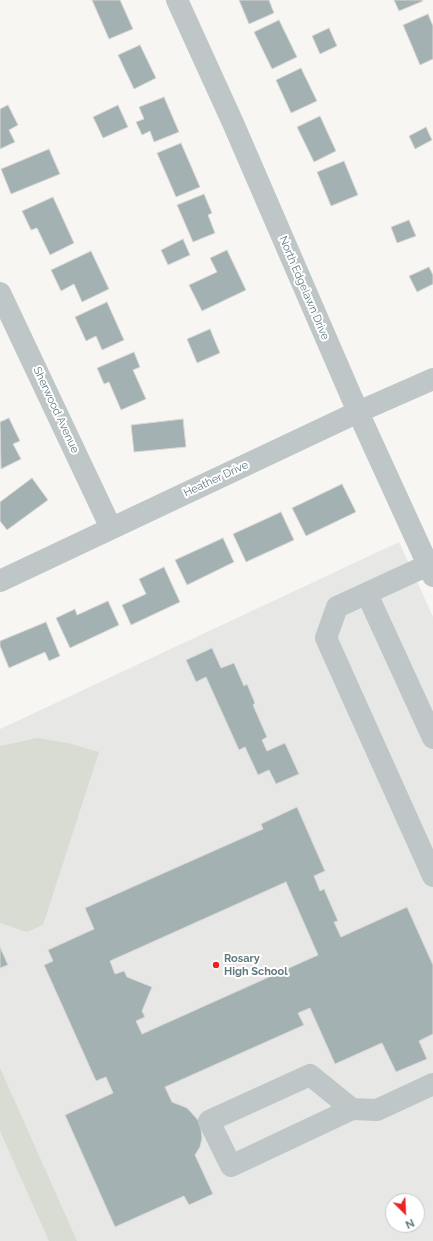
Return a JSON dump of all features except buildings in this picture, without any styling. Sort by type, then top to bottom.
[{"type":"street","name":"North Edgelawn Drive","points":[[177,0],[233,123],[358,412],[431,570]]},
{"type":"street","name":"Sherwood Avenue","points":[[0,293],[111,528]]},
{"type":"street","name":"Heather Drive","points":[[0,581],[358,412],[433,379]]},
{"type":"street","points":[[431,570],[367,594],[337,608],[326,638],[432,870]]},
{"type":"street","points":[[367,594],[433,738]]},
{"type":"street","points":[[352,1109],[310,1075],[209,1121],[230,1166],[352,1109],[377,1110],[433,1084]]},
{"type":"shaded area","name":"Rosary High School","points":[[399,542],[433,617],[433,1241],[0,1241],[0,729]]},
{"type":"shaded area","points":[[37,738],[68,743],[99,752],[43,925],[27,932],[0,923],[0,746]]},
{"type":"shaded area","points":[[0,1068],[77,1241],[49,1241],[0,1131]]},
{"type":"place","name":"Rosary High School","points":[[216,965]]}]
